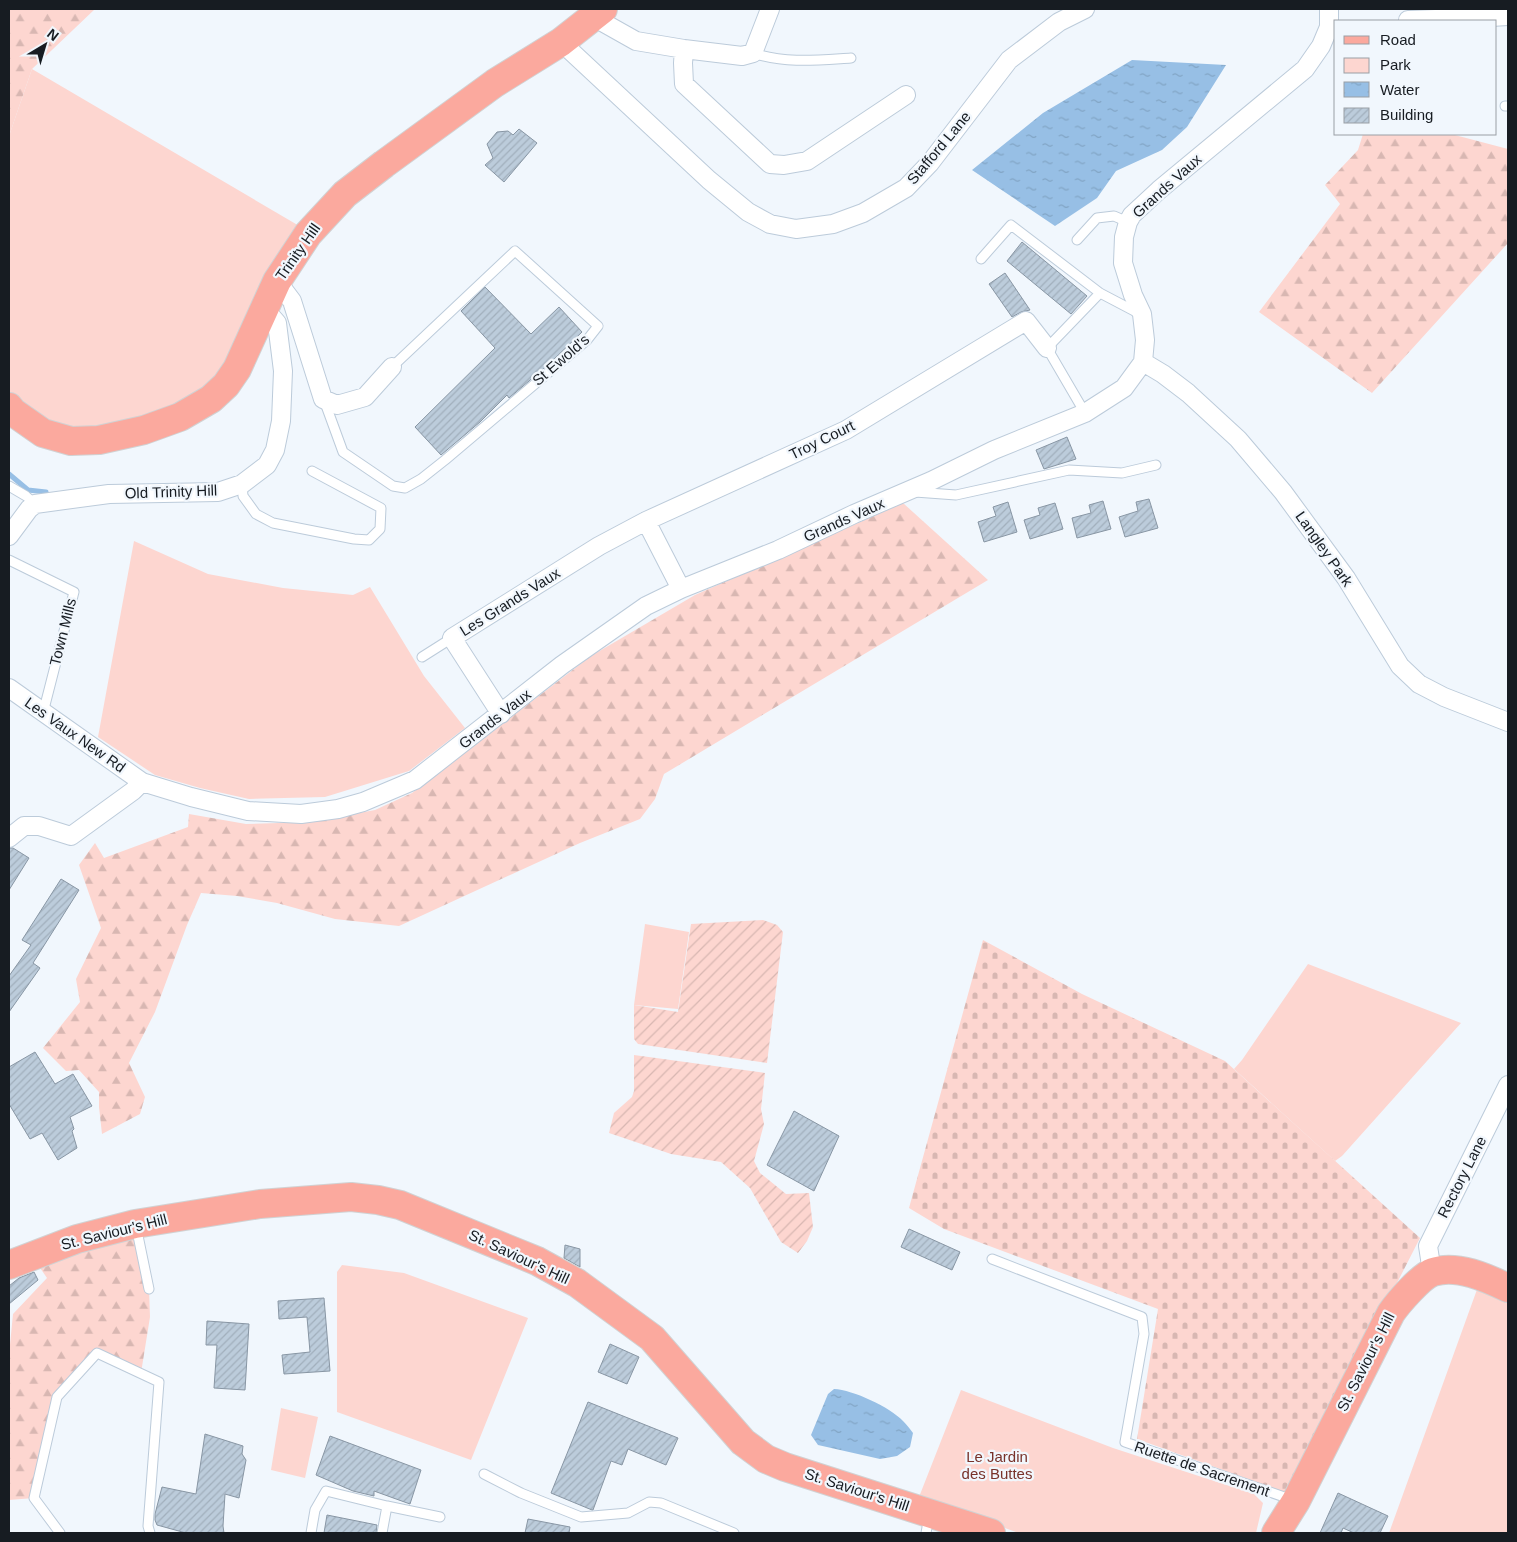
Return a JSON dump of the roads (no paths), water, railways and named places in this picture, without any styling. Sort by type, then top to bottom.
[{"type":"main road","name":"Trinity Hill","points":[[9,407],[13,412],[43,433],[71,441],[99,440],[144,430],[180,417],[211,399],[226,385],[236,369],[277,281],[308,234],[345,194],[494,83],[561,42],[600,12]]},
{"type":"main road","name":"St. Saviour's Hill","points":[[9,1264],[77,1239],[135,1224],[260,1204],[351,1197],[400,1205],[537,1261],[577,1283],[652,1338],[743,1442],[766,1459],[928,1523],[981,1532]]},
{"type":"main road","points":[[1432,1272],[1452,1270],[1473,1273],[1508,1288]]},
{"type":"main road","name":"St. Saviour's Hill","points":[[1276,1533],[1296,1501],[1391,1313],[1406,1294],[1432,1272]]},
{"type":"street","points":[[600,12],[604,23],[636,42],[742,56],[753,53],[770,9]]},
{"type":"street","name":"Stafford Lane","points":[[561,42],[709,180],[748,212],[770,224],[796,229],[832,224],[863,213],[906,188],[930,163],[1009,60],[1059,22],[1085,9]]},
{"type":"street","name":"Grands Vaux","points":[[142,782],[248,812],[301,814],[338,809],[363,802],[415,780],[562,666],[646,606],[681,589],[778,550],[994,450],[1085,413],[1124,388],[1143,362],[1145,340],[1142,314],[1133,295],[1123,263],[1124,237],[1128,222],[1132,215],[1160,190],[1306,69],[1324,40],[1329,27],[1330,9]]},
{"type":"street","points":[[1408,20],[1490,16]]},
{"type":"street","points":[[684,49],[684,84],[770,164],[784,166],[807,161],[906,96]]},
{"type":"street","points":[[277,281],[292,302],[323,399],[337,405],[365,397],[392,367]]},
{"type":"street","name":"Old Trinity Hill","points":[[35,504],[109,494],[218,492],[242,484],[267,465],[275,450],[281,421],[283,371],[276,324],[264,308]]},
{"type":"street","name":"Troy Court","points":[[646,522],[846,430],[1026,321],[1047,348]]},
{"type":"street","name":"Langley Park","points":[[1143,362],[1188,393],[1238,439],[1284,492],[1346,578],[1400,666],[1419,684],[1444,697],[1508,722]]},
{"type":"street","points":[[9,536],[29,508],[35,504]]},
{"type":"street","points":[[646,522],[681,589]]},
{"type":"street","name":"Les Grands Vaux","points":[[500,714],[452,638],[599,546],[646,522]]},
{"type":"street","name":"Les Vaux New Rd","points":[[9,688],[43,714],[142,782]]},
{"type":"street","points":[[9,838],[24,826],[39,826],[71,836],[133,791],[142,782]]},
{"type":"street","name":"Rectory Lane","points":[[1432,1272],[1428,1246],[1508,1085]]},
{"type":"lane","points":[[753,53],[767,58],[794,60],[851,58]]},
{"type":"lane","points":[[1076,240],[1097,218],[1114,216],[1128,222]]},
{"type":"lane","points":[[982,259],[1011,225],[1100,293],[1142,314]]},
{"type":"lane","name":"St Ewold's","points":[[323,399],[342,452],[393,486],[405,488],[445,460],[587,340],[598,326],[514,251],[392,367]]},
{"type":"lane","points":[[1085,413],[1047,348],[1100,293]]},
{"type":"lane","points":[[909,491],[956,495],[1069,470],[1122,472],[1156,465]]},
{"type":"lane","points":[[242,484],[243,496],[256,514],[273,523],[354,539],[370,540],[380,529],[381,508],[312,471]]},
{"type":"lane","points":[[9,486],[35,504]]},
{"type":"lane","name":"Town Mills","points":[[9,560],[74,592],[43,714]]},
{"type":"lane","points":[[422,657],[452,638]]},
{"type":"lane","points":[[135,1224],[149,1289]]},
{"type":"lane","name":"Ruette de Sacrement","points":[[992,1259],[1142,1318],[1144,1334],[1125,1442],[1296,1501]]},
{"type":"lane","points":[[60,1533],[34,1498],[57,1397],[96,1352],[159,1382],[148,1526],[150,1533]]},
{"type":"lane","points":[[484,1474],[520,1493],[581,1517],[628,1513],[649,1502],[661,1503],[734,1533]]},
{"type":"lane","points":[[311,1533],[315,1510],[326,1491],[440,1517]]},
{"type":"lane","points":[[382,1533],[387,1506]]},
{"type":"water","points":[[1132,60],[1226,65],[1187,127],[1162,150],[1116,171],[1097,198],[1055,226],[972,170],[1043,113]]},
{"type":"water","points":[[834,1389],[861,1396],[897,1416],[913,1433],[910,1447],[897,1456],[880,1459],[818,1445],[811,1435],[828,1394]]},
{"type":"waterway","points":[[9,474],[28,490],[46,492]]},
{"type":"park label","name":"Le Jardin des Buttes","points":[[997,1466]]}]
